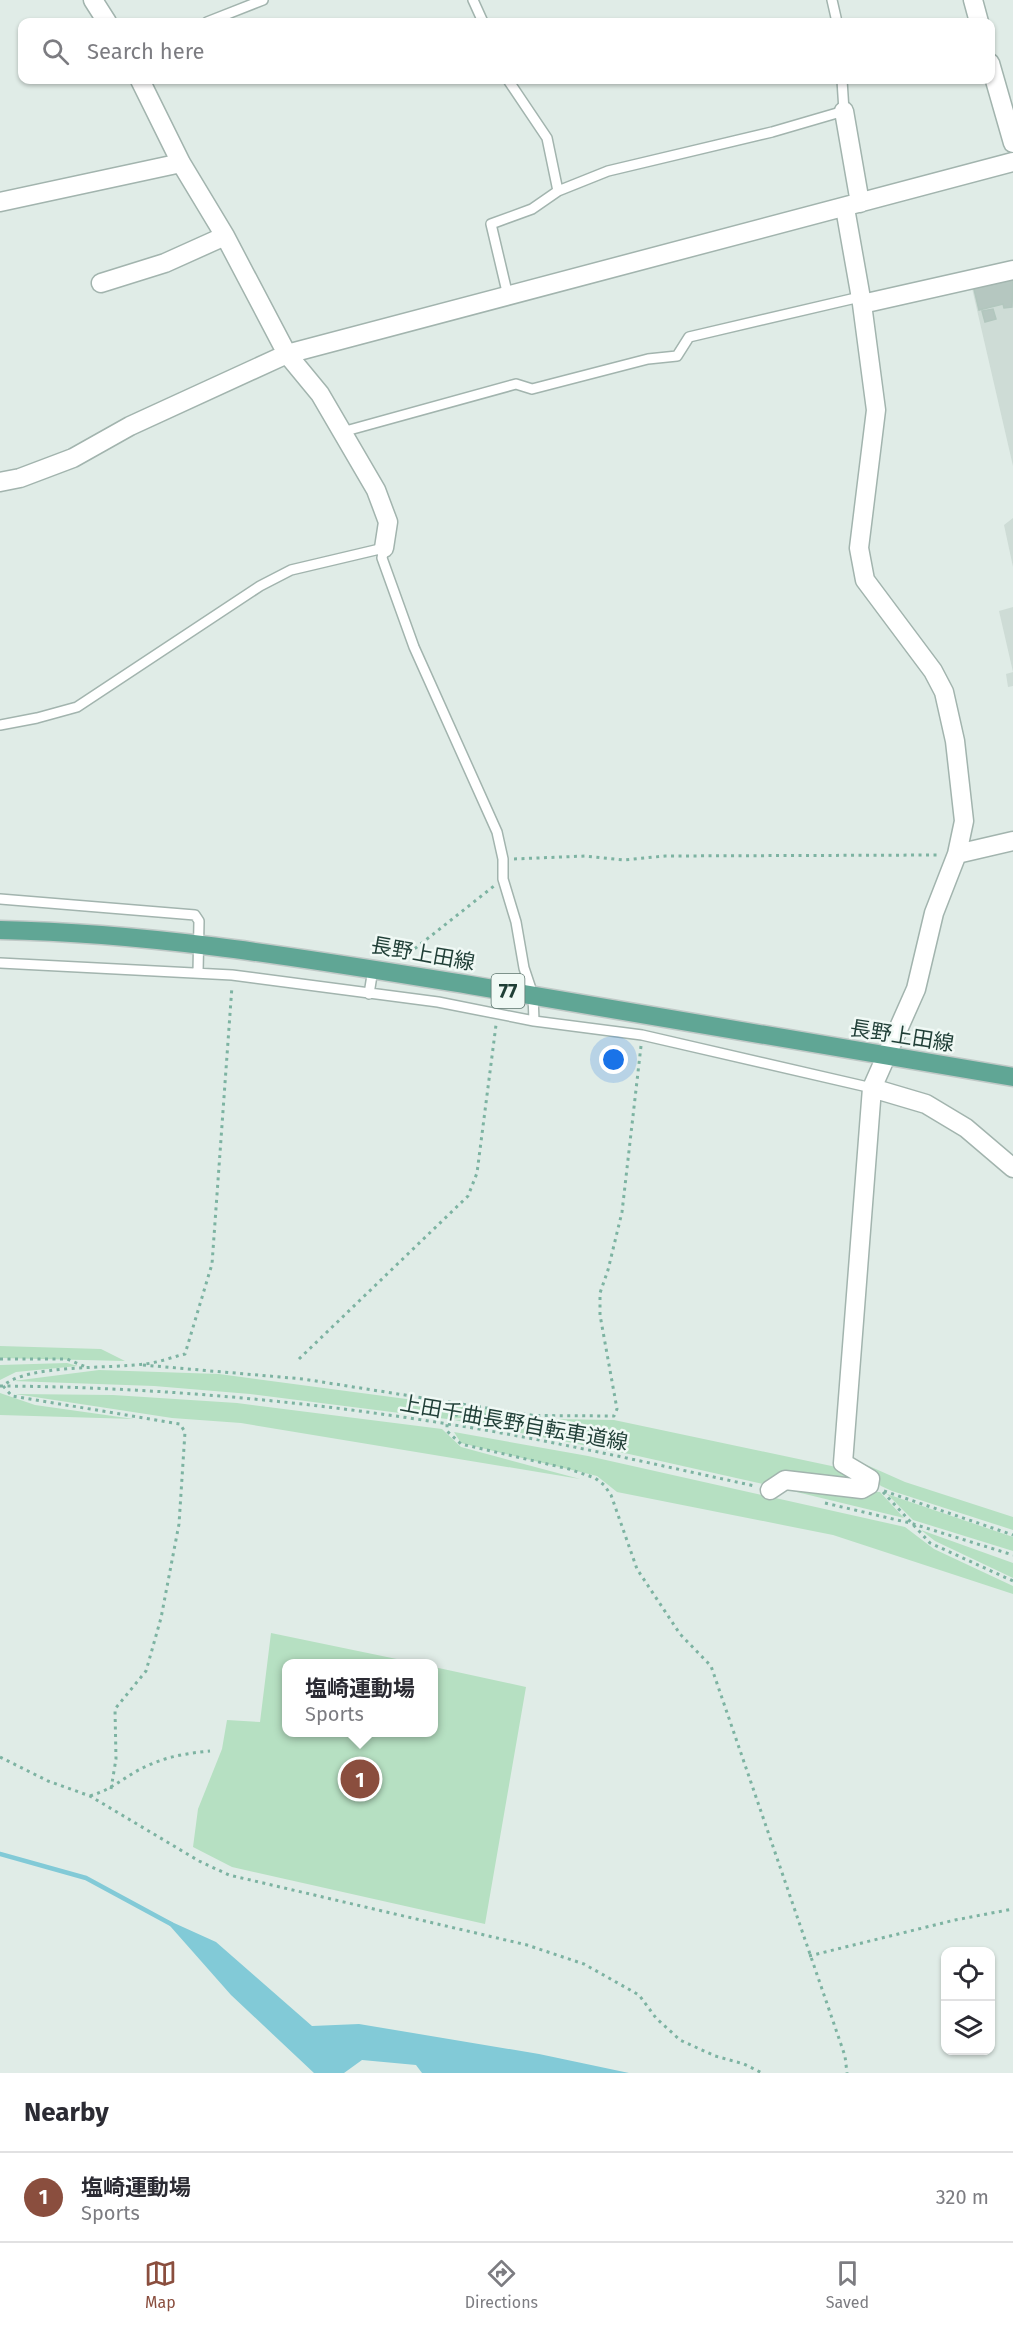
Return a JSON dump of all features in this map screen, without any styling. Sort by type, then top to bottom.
[{"type":"main road","name":"長野上田線","points":[[0,930],[66,932],[199,943],[533,995],[1013,1077]]},
{"type":"street","points":[[93,0],[104,18]]},
{"type":"street","points":[[973,0],[978,18]]},
{"type":"street","points":[[995,80],[1013,143]]},
{"type":"street","points":[[142,84],[181,163],[225,236],[287,354],[320,394],[376,490],[388,522],[384,548]]},
{"type":"street","points":[[770,1490],[786,1480],[862,1489],[875,1488],[870,1479],[843,1463],[873,1088],[916,989],[941,889],[957,854],[964,821],[955,741],[944,692],[933,671],[865,580],[859,548],[876,410],[861,300],[844,111]]},
{"type":"street","points":[[0,482],[20,478],[73,458],[130,426],[287,354],[1013,162]]},
{"type":"street","points":[[0,202],[181,163]]},
{"type":"street","points":[[100,283],[165,263],[225,236]]},
{"type":"street","points":[[861,300],[1013,270]]},
{"type":"street","points":[[957,854],[1013,841]]},
{"type":"street","points":[[873,1088],[926,1104],[966,1128],[1013,1168]]},
{"type":"lane","points":[[217,18],[263,0]]},
{"type":"lane","points":[[473,0],[481,18]]},
{"type":"lane","points":[[832,0],[836,18]]},
{"type":"lane","points":[[511,84],[547,138],[558,191]]},
{"type":"lane","points":[[508,296],[491,224],[531,209],[558,191],[608,171],[772,132],[844,111],[842,84]]},
{"type":"lane","points":[[342,432],[516,384],[532,389],[648,359],[677,356],[689,337],[861,300]]},
{"type":"lane","points":[[0,725],[77,707],[260,586],[291,570],[384,548],[382,558],[414,647],[497,832],[503,859],[503,879],[516,922],[524,968],[533,995],[534,1021]]},
{"type":"lane","points":[[0,899],[195,915],[199,921],[198,973]]},
{"type":"lane","points":[[0,963],[232,975],[498,1011],[534,1021],[642,1035],[873,1088]]},
{"type":"lane","points":[[369,994],[373,969]]},
{"type":"path","points":[[503,859],[585,856],[624,860],[665,856],[957,854]]},
{"type":"path","points":[[397,973],[400,960],[410,950],[503,879]]},
{"type":"path","points":[[111,1789],[116,1759],[115,1709],[146,1671],[161,1618],[179,1524],[185,1432],[180,1424],[12,1396],[1,1386],[16,1377],[133,1365],[185,1354],[212,1264],[232,975]]},
{"type":"path","points":[[298,1359],[468,1196],[477,1173],[498,1011]]},
{"type":"path","points":[[642,1035],[622,1212],[600,1293],[600,1315],[617,1409],[614,1416],[456,1415],[447,1424],[447,1431],[461,1444],[595,1478],[611,1495],[637,1569],[680,1634],[711,1666],[845,2056],[847,2073]]},
{"type":"path","points":[[0,1359],[67,1359],[88,1368]]},
{"type":"path","points":[[133,1365],[303,1379],[546,1417]]},
{"type":"path","name":"上田千曲長野自転車道線","points":[[1,1386],[155,1390],[278,1401],[447,1424],[601,1452],[770,1490]]},
{"type":"path","points":[[875,1488],[930,1543],[1013,1581]]},
{"type":"path","points":[[875,1488],[1013,1534]]},
{"type":"path","points":[[824,1503],[910,1523],[1013,1555]]},
{"type":"path","points":[[90,1797],[111,1789],[147,1765],[177,1755],[210,1751]]},
{"type":"path","points":[[0,1757],[48,1781],[90,1797],[199,1861],[229,1875],[527,1945],[584,1964],[639,1995],[656,2018],[680,2040],[714,2056],[744,2064],[762,2073]]},
{"type":"path","points":[[809,1956],[955,1920],[1013,1909]]},
{"type":"shaded area","points":[[1013,274],[1013,466],[971,284]]},
{"type":"shaded area","points":[[1013,518],[1013,567],[1004,525]]},
{"type":"shaded area","points":[[1013,607],[1013,672],[999,611]]},
{"type":"shaded area","points":[[1013,672],[1013,686],[1008,687],[1006,674]]},
{"type":"green space","points":[[0,1346],[101,1349],[125,1361],[0,1358]]},
{"type":"green space","points":[[67,1363],[78,1366],[16,1372],[0,1380],[0,1365]]},
{"type":"green space","points":[[99,1370],[219,1374],[520,1414],[447,1419],[250,1394],[154,1386],[13,1381]]},
{"type":"green space","points":[[0,1393],[35,1405],[134,1419],[0,1415]]},
{"type":"green space","points":[[15,1394],[113,1395],[237,1403],[442,1429],[461,1447],[580,1479],[241,1423],[172,1418]]},
{"type":"green space","points":[[494,1418],[614,1420],[841,1468],[864,1484],[786,1475],[763,1484],[629,1454],[454,1420]]},
{"type":"green space","points":[[454,1432],[588,1456],[905,1527],[934,1549],[1013,1586],[1013,1594],[833,1535],[617,1492],[597,1476],[461,1443]]},
{"type":"green space","points":[[851,1458],[905,1482],[1013,1517],[1013,1530],[892,1491],[881,1486]]},
{"type":"green space","points":[[780,1488],[880,1492],[904,1518]]},
{"type":"green space","points":[[887,1494],[1013,1537],[1013,1551],[913,1520]]},
{"type":"green space","points":[[921,1530],[1013,1563],[1013,1578],[935,1541]]},
{"type":"green space","points":[[271,1633],[397,1659],[282,1659],[282,1737],[438,1737],[438,1668],[526,1687],[485,1924],[232,1867],[193,1847],[198,1809],[222,1749],[227,1720],[260,1722]]},
{"type":"water","points":[[163,1918],[216,1942],[312,2026],[359,2024],[539,2054],[629,2073],[422,2073],[416,2065],[362,2060],[344,2073],[314,2073],[231,1995]]},
{"type":"building","points":[[1013,276],[1012,307],[1004,308],[1003,304],[979,310],[973,285]]},
{"type":"building","points":[[993,309],[996,319],[985,322],[982,311]]},
{"type":"waterway","points":[[0,1854],[86,1878],[171,1924]]},
{"type":"place","name":"塩崎運動場","points":[[360,1779]]}]
